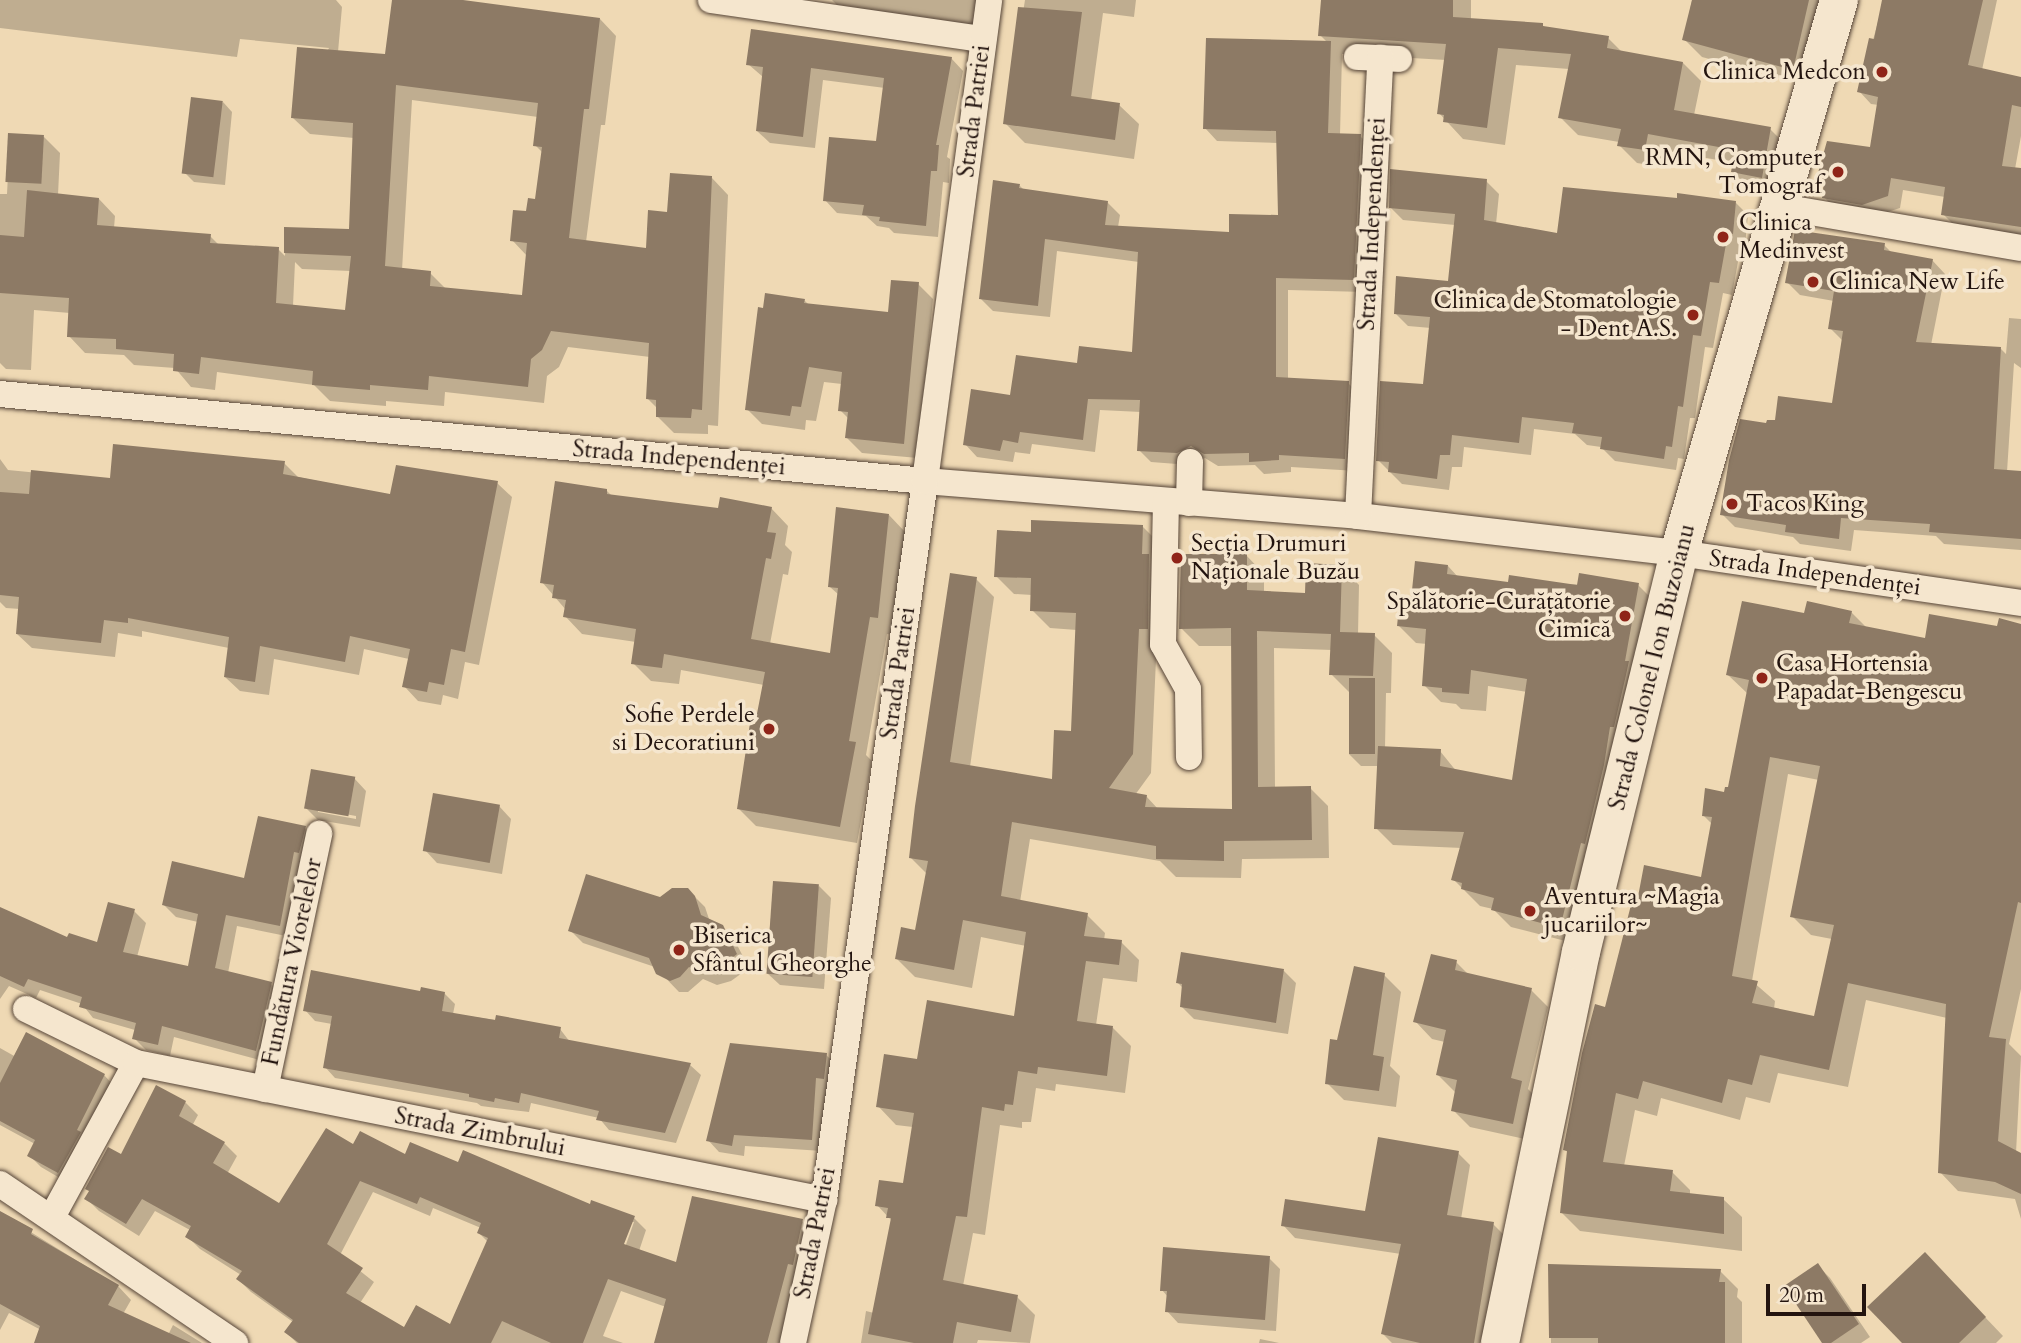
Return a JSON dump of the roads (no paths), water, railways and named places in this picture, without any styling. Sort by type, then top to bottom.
[{"type":"street","points":[[711,0],[983,40]]},
{"type":"street","name":"Strada Patriei","points":[[793,1343],[824,1200],[925,481],[989,0]]},
{"type":"street","name":"Strada Colonel Ion Buzoianu","points":[[1500,1343],[1581,952],[1679,552],[1839,0]]},
{"type":"street","name":"Strada Independenței","points":[[1358,516],[1379,58]]},
{"type":"street","points":[[1781,207],[2021,248]]},
{"type":"street","name":"Strada Independenței","points":[[0,394],[925,481],[1358,516],[1679,552],[2021,603]]},
{"type":"street","points":[[1189,757],[1188,689],[1163,644],[1178,502],[1190,462]]},
{"type":"street","name":"Fundătura Viorelelor","points":[[265,1089],[319,834]]},
{"type":"street","name":"Strada Zimbrului","points":[[26,1009],[136,1063],[824,1200]]},
{"type":"street","points":[[52,1217],[136,1063]]},
{"type":"street","points":[[0,1184],[235,1343]]},
{"type":"place","name":"Clinica Medcon","points":[[1882,72]]},
{"type":"place","name":"RMN, Computer Tomograf","points":[[1838,172]]},
{"type":"place","name":"Clinica Medinvest","points":[[1723,237]]},
{"type":"place","name":"Clinica New Life","points":[[1813,282]]},
{"type":"place","name":"Clinica de Stomatologie - Dent A.S.","points":[[1693,315]]},
{"type":"place","name":"Tacos King","points":[[1732,504]]},
{"type":"place","name":"Secția Drumuri Naționale Buzău","points":[[1177,558]]},
{"type":"place","name":"Spălătorie-Curățătorie Cimică","points":[[1625,616]]},
{"type":"place","name":"Casa Hortensia Papadat-Bengescu","points":[[1762,678]]},
{"type":"place","name":"Sofie Perdele si Decoratiuni","points":[[769,729]]},
{"type":"place","name":"Aventura ~Magia jucariilor~","points":[[1530,911]]},
{"type":"place","name":"Biserica Sfântul Gheorghe","points":[[679,950]]}]
